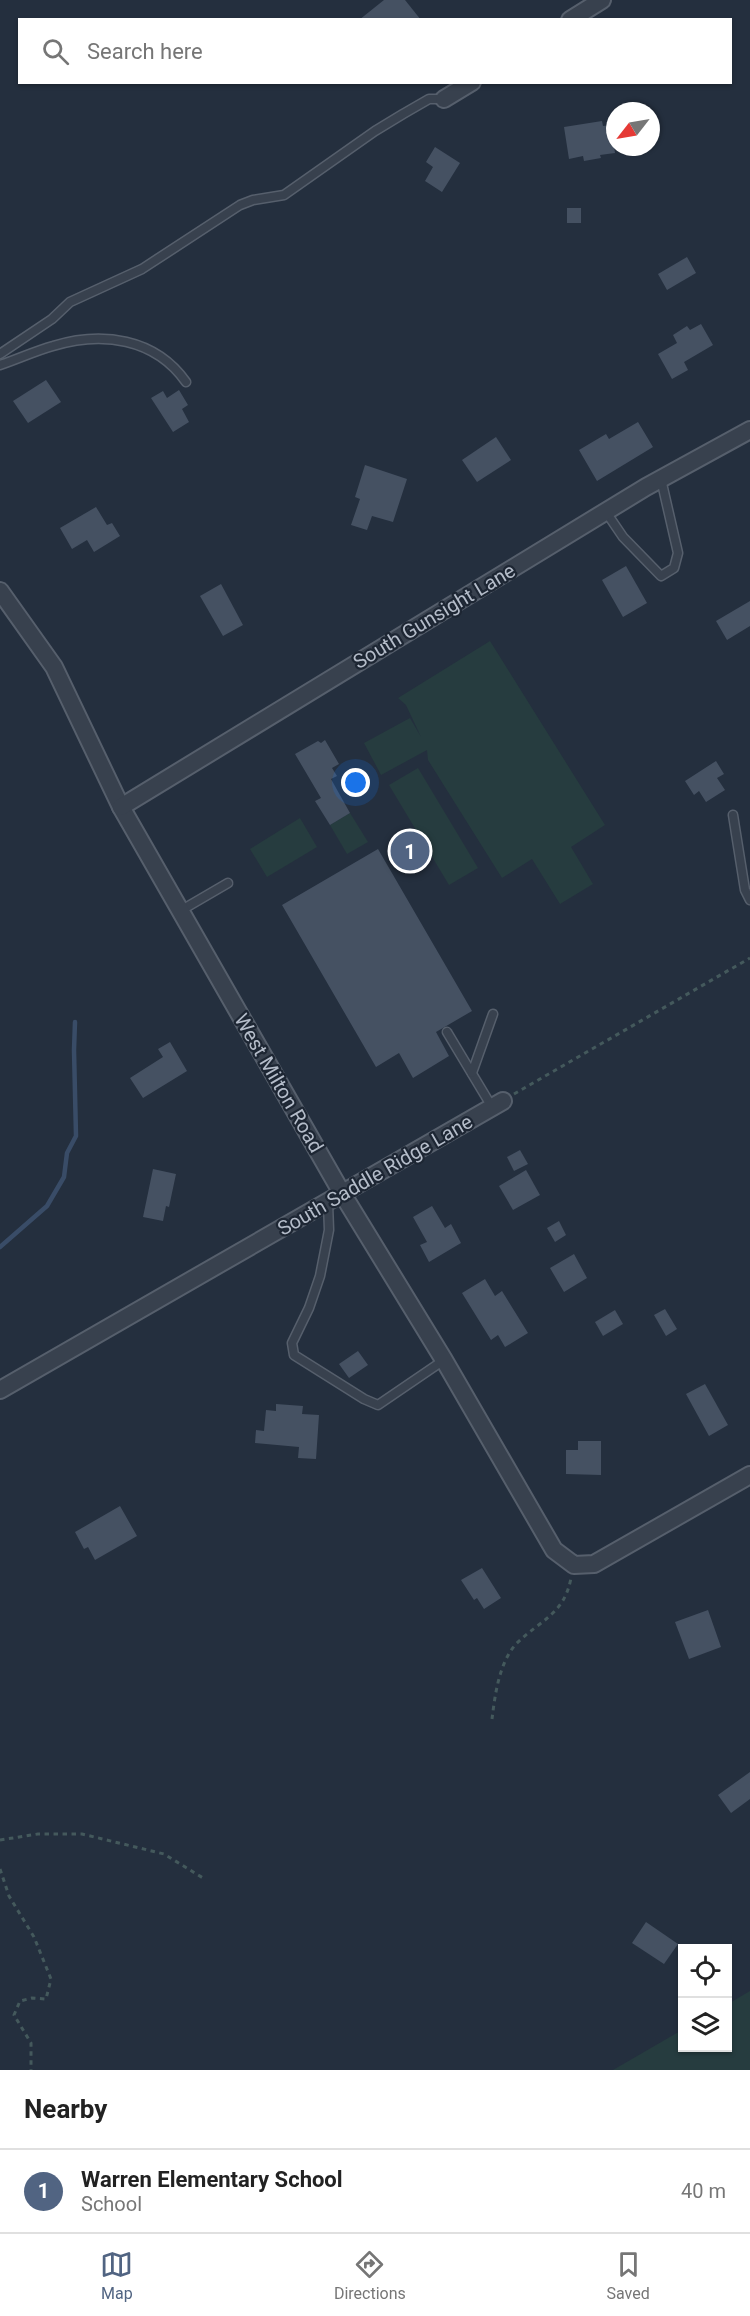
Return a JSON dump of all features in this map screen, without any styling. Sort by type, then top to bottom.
[{"type":"street","points":[[573,18],[602,0]]},
{"type":"street","points":[[444,99],[469,84]]},
{"type":"street","name":"South Gunsight Lane","points":[[121,807],[661,479],[750,430]]},
{"type":"street","name":"West Milton Road","points":[[0,591],[54,667],[121,807],[180,911],[335,1199],[444,1360],[554,1550],[574,1565]]},
{"type":"street","name":"South Saddle Ridge Lane","points":[[0,1390],[497,1104]]},
{"type":"street","points":[[574,1565],[594,1564],[750,1475]]},
{"type":"lane","points":[[0,354],[52,319],[70,302],[142,269],[240,205],[253,200],[284,195],[403,114],[429,99],[444,99]]},
{"type":"lane","points":[[0,365],[53,345],[82,339],[105,338],[133,344],[157,353],[175,366],[186,382]]},
{"type":"lane","points":[[606,512],[623,537],[661,576],[674,568],[678,553],[661,479]]},
{"type":"lane","points":[[733,815],[745,890],[750,900]]},
{"type":"lane","points":[[180,911],[228,883]]},
{"type":"lane","points":[[472,1073],[493,1014]]},
{"type":"lane","points":[[447,1032],[472,1073],[497,1104]]},
{"type":"lane","points":[[335,1199],[320,1276],[309,1308],[292,1343],[294,1355],[364,1399],[378,1405],[444,1360]]},
{"type":"path","points":[[497,1104],[750,958]]},
{"type":"path","points":[[492,1719],[496,1683],[515,1646],[557,1611],[568,1592],[574,1565]]},
{"type":"path","points":[[0,1840],[38,1834],[82,1834],[164,1854],[203,1878]]},
{"type":"path","points":[[0,1869],[9,1896],[34,1937],[51,1979],[46,1999],[32,1998],[20,2001],[14,2015],[31,2043],[31,2070]]},
{"type":"green space","points":[[490,641],[605,825],[571,847],[593,884],[560,904],[532,859],[502,878],[428,760],[427,750],[381,775],[364,743],[410,718],[421,737],[406,705],[398,698]]},
{"type":"green space","points":[[418,768],[478,868],[449,885],[389,785]]},
{"type":"green space","points":[[350,813],[368,842],[347,854],[330,825]]},
{"type":"green space","points":[[300,818],[317,847],[267,877],[250,849]]},
{"type":"green space","points":[[750,1991],[750,2070],[613,2070],[678,2032],[678,2052],[732,2052],[732,2002]]},
{"type":"building","points":[[384,0],[405,0],[419,18],[362,18]]},
{"type":"building","points":[[602,121],[603,126],[606,126],[606,154],[600,155],[601,158],[584,161],[583,156],[569,159],[564,127]]},
{"type":"building","points":[[435,147],[460,163],[442,192],[425,181],[433,167],[426,162]]},
{"type":"building","points":[[567,208],[581,208],[581,223],[567,223]]},
{"type":"building","points":[[687,257],[696,273],[667,290],[658,274]]},
{"type":"building","points":[[701,324],[713,345],[684,362],[688,370],[672,379],[658,354],[677,343],[673,335],[687,326],[690,330]]},
{"type":"building","points":[[46,380],[61,402],[28,423],[13,401]]},
{"type":"building","points":[[179,390],[188,405],[182,409],[189,422],[173,432],[151,398],[163,391],[167,398]]},
{"type":"building","points":[[638,422],[653,447],[597,481],[579,450],[606,434],[609,439]]},
{"type":"building","points":[[496,437],[511,460],[477,482],[462,460]]},
{"type":"building","points":[[365,465],[407,479],[393,522],[372,516],[367,530],[351,525],[360,499],[355,497]]},
{"type":"building","points":[[96,507],[107,525],[112,523],[120,536],[94,552],[87,540],[72,549],[60,528]]},
{"type":"building","points":[[626,566],[647,603],[623,617],[602,580]]},
{"type":"building","points":[[221,584],[243,625],[223,636],[200,596]]},
{"type":"building","points":[[750,601],[750,626],[727,640],[716,621]]},
{"type":"building","points":[[325,740],[339,764],[332,768],[337,776],[331,779],[350,813],[330,825],[315,801],[321,798],[295,754],[318,741],[321,743]]},
{"type":"building","points":[[716,761],[724,774],[717,778],[725,790],[706,802],[699,791],[694,795],[685,781]]},
{"type":"building","points":[[378,849],[472,1011],[436,1032],[449,1056],[413,1078],[399,1053],[376,1067],[282,905]]},
{"type":"building","points":[[170,1042],[187,1071],[143,1098],[130,1078],[163,1057],[158,1049]]},
{"type":"building","points":[[520,1150],[528,1164],[514,1171],[507,1157]]},
{"type":"building","points":[[153,1169],[176,1174],[169,1207],[166,1206],[163,1221],[143,1217]]},
{"type":"building","points":[[526,1170],[540,1195],[513,1210],[499,1186]]},
{"type":"building","points":[[432,1206],[445,1228],[451,1224],[461,1243],[429,1262],[420,1245],[427,1242],[413,1217]]},
{"type":"building","points":[[559,1221],[566,1235],[555,1242],[547,1228]]},
{"type":"building","points":[[574,1254],[587,1278],[564,1292],[550,1268]]},
{"type":"building","points":[[485,1279],[495,1296],[502,1291],[528,1333],[505,1347],[498,1335],[491,1340],[462,1293]]},
{"type":"building","points":[[665,1309],[677,1329],[666,1336],[654,1315]]},
{"type":"building","points":[[615,1310],[623,1324],[603,1336],[595,1322]]},
{"type":"building","points":[[358,1351],[368,1365],[349,1378],[339,1364]]},
{"type":"building","points":[[705,1384],[728,1425],[709,1436],[686,1394]]},
{"type":"building","points":[[276,1404],[303,1406],[302,1414],[319,1415],[316,1459],[298,1458],[299,1447],[255,1443],[256,1430],[264,1431],[266,1410],[276,1411]]},
{"type":"building","points":[[578,1441],[601,1441],[601,1475],[566,1474],[566,1450],[578,1450]]},
{"type":"building","points":[[120,1506],[137,1536],[95,1560],[88,1547],[84,1549],[75,1532]]},
{"type":"building","points":[[482,1568],[501,1598],[484,1609],[477,1598],[474,1600],[461,1580]]},
{"type":"building","points":[[708,1610],[721,1647],[689,1659],[675,1622]]},
{"type":"building","points":[[750,1772],[750,1799],[731,1813],[718,1795]]},
{"type":"building","points":[[646,1922],[678,1944],[664,1964],[632,1943]]},
{"type":"waterway","points":[[0,1247],[47,1206],[64,1177],[67,1153],[76,1136],[75,1022]]},
{"type":"place","name":"Warren Elementary School","points":[[410,851]]}]
